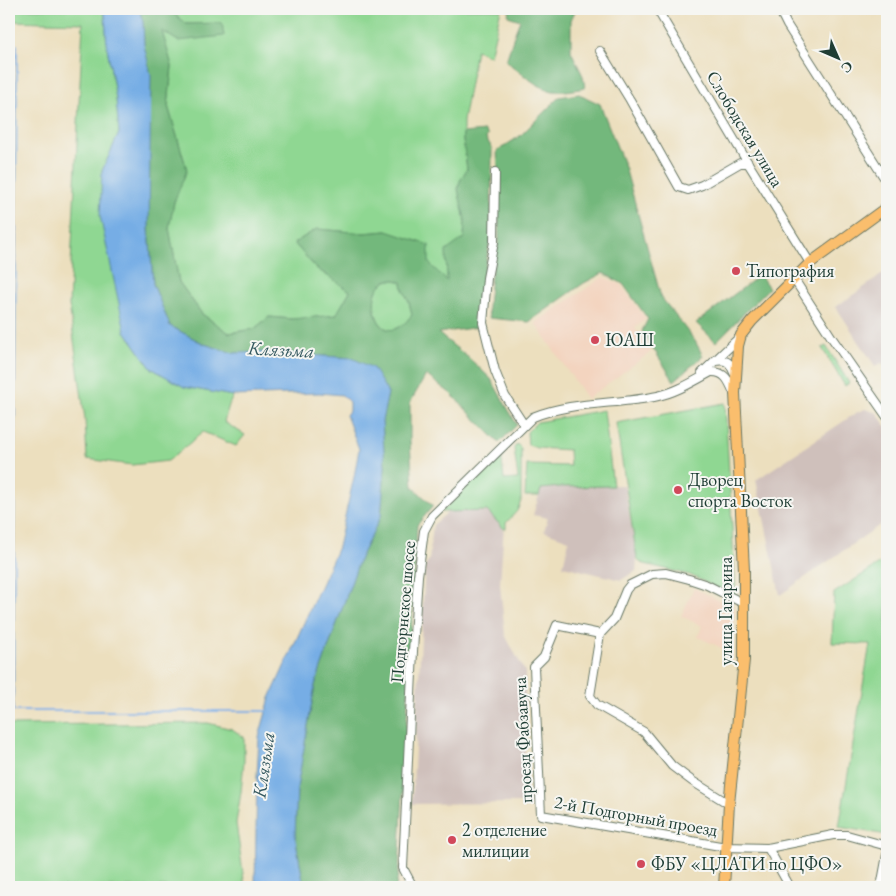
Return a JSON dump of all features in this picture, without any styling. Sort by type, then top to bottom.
[{"type":"main road","points":[[741,335],[752,321],[810,263],[887,207]]},
{"type":"main road","name":"улица Гагарина","points":[[724,887],[728,804],[744,660],[745,604],[734,393],[737,352],[741,335]]},
{"type":"street","name":"Слободская улица","points":[[657,9],[748,163],[810,263]]},
{"type":"street","points":[[778,9],[887,182]]},
{"type":"street","points":[[600,52],[630,100],[679,187],[688,190],[702,185],[740,164],[748,163]]},
{"type":"street","points":[[495,172],[494,242],[487,278],[483,323],[494,371],[505,396],[524,425]]},
{"type":"street","points":[[794,279],[887,417]]},
{"type":"street","points":[[693,381],[741,335]]},
{"type":"street","points":[[715,361],[723,360],[729,363],[736,377]]},
{"type":"street","points":[[693,381],[711,372],[718,371],[730,383],[734,393]]},
{"type":"street","name":"Подгорнское шоссе","points":[[416,887],[412,885],[403,868],[418,576],[424,531],[432,516],[533,417],[546,412],[659,396],[693,381]]},
{"type":"street","points":[[728,804],[672,766],[644,732],[597,704],[590,696],[600,634],[614,619],[630,585],[652,574],[666,573],[707,585],[745,604]]},
{"type":"street","name":"проезд Фабзавуча","points":[[542,815],[534,667],[544,657],[557,625],[600,634]]},
{"type":"street","name":"2-й Подгорный проезд","points":[[542,815],[726,847],[768,848],[833,834],[847,835],[887,846]]},
{"type":"street","points":[[768,848],[790,887]]},
{"type":"street","points":[[881,887],[887,855]]},
{"type":"shaded area","points":[[887,271],[887,371],[882,363],[875,366],[836,307]]},
{"type":"shaded area","name":"ЮАШ","points":[[603,277],[620,284],[646,319],[635,328],[651,352],[587,399],[535,323]]},
{"type":"shaded area","points":[[865,409],[877,413],[887,428],[887,498],[883,501],[887,508],[887,520],[780,595],[756,480],[856,413]]},
{"type":"shaded area","points":[[624,485],[637,558],[636,571],[621,580],[563,566],[569,540],[544,531],[548,518],[533,515],[541,489]]},
{"type":"shaded area","points":[[454,507],[481,512],[505,510],[500,584],[505,635],[525,672],[525,803],[412,804],[425,566],[429,561],[433,525]]},
{"type":"shaded area","points":[[694,588],[735,608],[732,634],[724,649],[698,637],[702,626],[681,616]]},
{"type":"green space","points":[[9,9],[103,9],[107,47],[116,98],[119,133],[102,171],[125,331],[151,368],[184,387],[233,396],[224,422],[245,435],[236,446],[203,432],[168,461],[132,465],[87,459],[85,419],[69,305],[83,23],[9,21]]},
{"type":"green space","points":[[139,9],[168,9],[187,24],[222,23],[224,36],[178,41],[162,31],[172,66],[168,106],[187,170],[174,202],[169,228],[179,282],[202,314],[229,333],[254,329],[269,317],[292,319],[336,315],[350,291],[316,268],[294,243],[317,229],[364,233],[387,231],[429,245],[429,263],[447,281],[446,251],[464,238],[465,220],[458,189],[467,169],[463,133],[484,131],[488,135],[486,138],[492,148],[491,235],[483,278],[479,327],[438,333],[491,379],[517,425],[499,443],[450,393],[426,375],[410,403],[413,487],[433,506],[417,525],[399,867],[396,887],[304,887],[295,835],[297,788],[315,685],[360,558],[381,516],[385,467],[382,421],[388,393],[352,358],[268,352],[233,353],[204,344],[170,326],[153,284],[149,229],[143,22]],"holes":[[[388,280],[402,282],[412,315],[403,325],[393,329],[386,328],[381,324],[377,317],[374,301],[380,286]]]},
{"type":"green space","points":[[168,9],[501,9],[490,56],[476,50],[463,121],[463,140],[467,169],[458,189],[465,220],[464,238],[447,282],[429,263],[387,231],[364,233],[317,229],[294,243],[316,268],[350,291],[336,316],[292,319],[269,317],[254,329],[229,333],[202,314],[179,282],[169,228],[174,202],[187,170],[168,106],[172,66],[161,30],[178,41],[221,23],[187,24]]},
{"type":"green space","points":[[509,9],[576,9],[571,20],[571,51],[583,76],[585,88],[561,91],[547,90],[528,79],[506,61],[520,20],[508,16]]},
{"type":"green space","points":[[579,94],[600,104],[625,167],[661,297],[695,341],[703,356],[674,381],[642,331],[648,319],[623,284],[603,273],[584,283],[529,322],[489,318],[488,307],[491,276],[499,240],[497,151],[520,136],[559,97]]},
{"type":"green space","points":[[760,275],[769,288],[716,342],[696,323]]},
{"type":"green space","points":[[388,280],[402,282],[412,315],[402,326],[393,329],[386,328],[381,324],[377,317],[374,301],[380,286]]},
{"type":"green space","points":[[826,346],[849,383],[845,386],[822,348]]},
{"type":"green space","name":"Дворец спорта Восток","points":[[725,403],[736,597],[690,575],[641,563],[637,558],[616,423]]},
{"type":"green space","points":[[604,410],[613,486],[541,489],[539,496],[525,496],[527,465],[570,466],[569,450],[537,448],[528,445],[527,432],[537,422]]},
{"type":"green space","points":[[517,444],[521,448],[521,501],[517,511],[506,523],[506,528],[504,529],[487,511],[441,512],[501,452],[504,480],[518,479],[514,448]]},
{"type":"green space","points":[[887,559],[887,835],[839,827],[870,644],[832,643],[834,593]]},
{"type":"green space","points":[[208,723],[232,729],[244,737],[244,761],[236,823],[245,887],[9,887],[9,725]]},
{"type":"water","name":"Клязьма","points":[[103,9],[139,9],[143,22],[144,45],[151,75],[149,229],[153,284],[170,326],[204,344],[233,353],[268,352],[352,358],[373,368],[388,393],[382,421],[385,467],[381,516],[360,558],[315,685],[297,788],[295,835],[304,887],[255,887],[259,737],[270,698],[338,547],[359,449],[346,415],[349,411],[349,402],[342,395],[319,393],[233,396],[184,387],[151,368],[125,331],[100,216],[102,171],[119,133]]},
{"type":"waterway","points":[[13,711],[17,45]]},
{"type":"waterway","points":[[9,711],[267,711]]},
{"type":"place","name":"Типография","points":[[736,271]]},
{"type":"place","name":"ЮАШ","points":[[595,340]]},
{"type":"place","name":"Дворец спорта Восток","points":[[678,490]]},
{"type":"place","name":"2 отделение милиции","points":[[452,840]]},
{"type":"place","name":"ФБУ «ЦЛАТИ по ЦФО»","points":[[641,864]]}]
